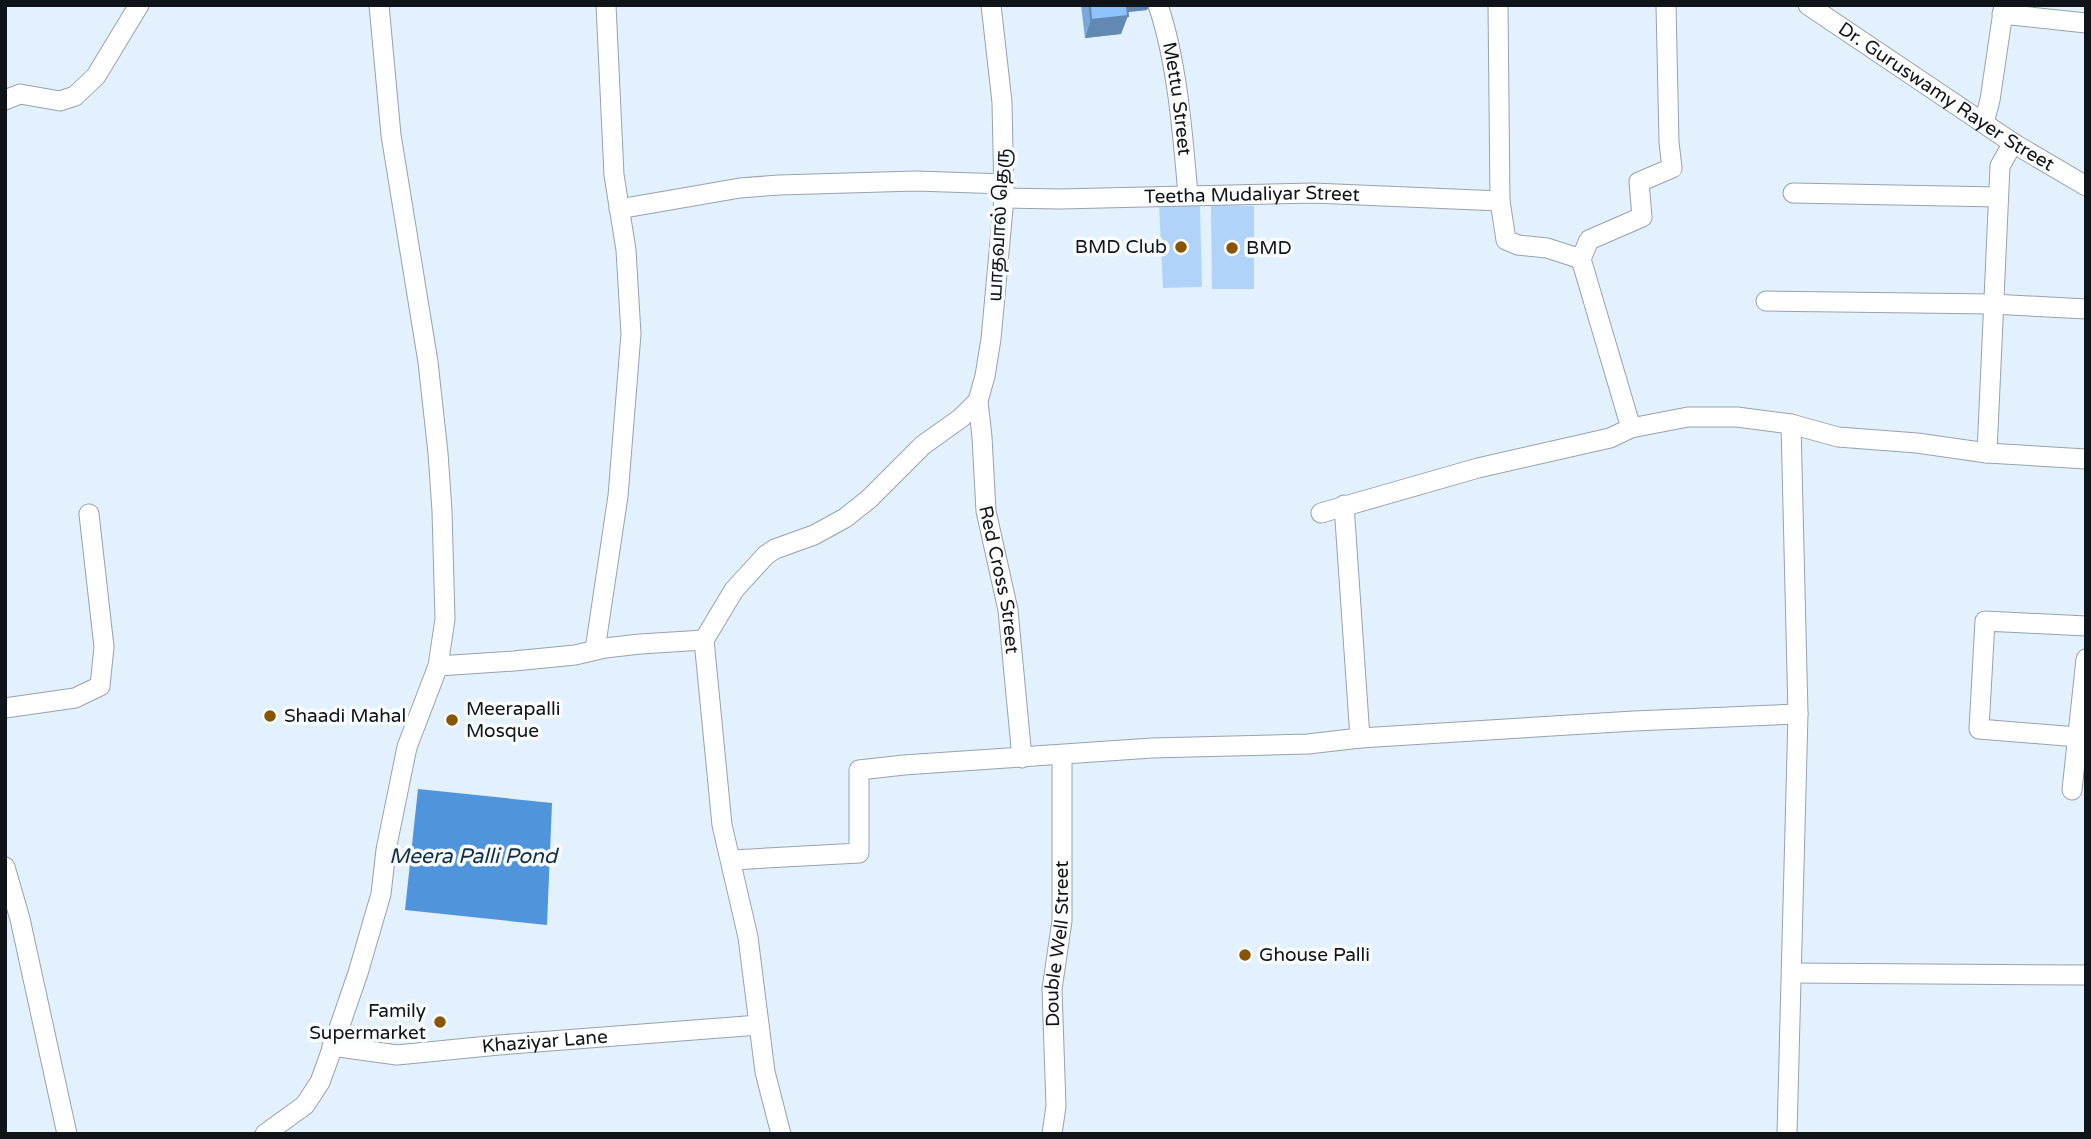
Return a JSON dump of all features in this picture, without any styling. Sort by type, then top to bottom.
[{"type":"street","points":[[5,100],[20,94],[60,101],[75,96],[96,76],[139,5]]},
{"type":"street","points":[[265,1134],[305,1105],[320,1082],[358,972],[381,894],[386,850],[407,747],[438,666],[445,619],[438,453],[428,362],[391,135],[379,5]]},
{"type":"street","points":[[595,650],[618,495],[631,334],[626,250],[614,175],[607,5]]},
{"type":"street","name":"யாதவால் தெரு","points":[[978,401],[992,340],[1004,191],[1001,90],[991,5]]},
{"type":"street","name":"Mettu Street","points":[[1158,5],[1166,26],[1188,195]]},
{"type":"street","points":[[1498,5],[1500,201],[1506,240],[1581,259]]},
{"type":"street","points":[[1631,428],[1581,259],[1590,240],[1642,217],[1639,182],[1672,168],[1666,5]]},
{"type":"street","name":"Dr. Guruswamy Rayer Street","points":[[1808,5],[2013,143],[2086,186]]},
{"type":"street","points":[[1984,123],[1990,100],[2003,10],[2086,23]]},
{"type":"street","points":[[1987,453],[2000,166],[2013,143]]},
{"type":"street","name":"Teetha Mudaliyar Street","points":[[619,209],[740,188],[916,181],[1060,199],[1313,193],[1500,201]]},
{"type":"street","points":[[1793,193],[1998,197]]},
{"type":"street","points":[[1766,302],[1992,304],[2086,309]]},
{"type":"street","points":[[781,1134],[765,1072],[748,937],[722,825],[704,640],[734,590],[766,555],[814,535],[845,518],[869,499],[923,445],[961,418],[978,401]]},
{"type":"street","name":"Red Cross Street","points":[[978,401],[986,511],[1008,610],[1022,758]]},
{"type":"street","points":[[1321,513],[1478,468],[1610,438],[1631,428],[1688,417],[1737,417],[1791,424],[1838,437],[1917,443],[1987,453],[2086,459]]},
{"type":"street","points":[[1787,1134],[1798,714],[1791,424]]},
{"type":"street","points":[[1344,505],[1360,738]]},
{"type":"street","points":[[5,708],[75,698],[100,686],[104,647],[89,514]]},
{"type":"street","points":[[2077,737],[1979,729],[1985,621],[2086,626]]},
{"type":"street","points":[[438,666],[575,655],[640,644],[704,640]]},
{"type":"street","points":[[2072,790],[2086,659]]},
{"type":"street","points":[[732,860],[859,853],[859,770],[1152,748],[1308,744],[1360,738],[1634,721],[1798,714]]},
{"type":"street","name":"Double Well Street","points":[[1052,1134],[1056,1105],[1052,989],[1062,921],[1062,755]]},
{"type":"street","points":[[5,867],[20,919],[67,1134]]},
{"type":"street","points":[[1792,973],[2086,975]]},
{"type":"street","name":"Khaziyar Lane","points":[[332,1046],[397,1055],[759,1026]]},
{"type":"shaded area","name":"BMD Club","points":[[1159,204],[1200,206],[1202,287],[1163,288]]},
{"type":"shaded area","name":"BMD","points":[[1211,205],[1254,206],[1254,289],[1212,289]]},
{"type":"water","name":"Meera Palli Pond","points":[[418,789],[552,803],[547,925],[405,910]]},
{"type":"building","points":[[1090,5],[1127,5],[1128,16],[1091,20]]},
{"type":"place","name":"BMD Club","points":[[1181,247]]},
{"type":"place","name":"BMD","points":[[1232,248]]},
{"type":"place","name":"Shaadi Mahal","points":[[270,716]]},
{"type":"place","name":"Meerapalli Mosque","points":[[452,720]]},
{"type":"place","name":"Ghouse Palli","points":[[1245,955]]},
{"type":"place","name":"Family Supermarket","points":[[440,1022]]}]
